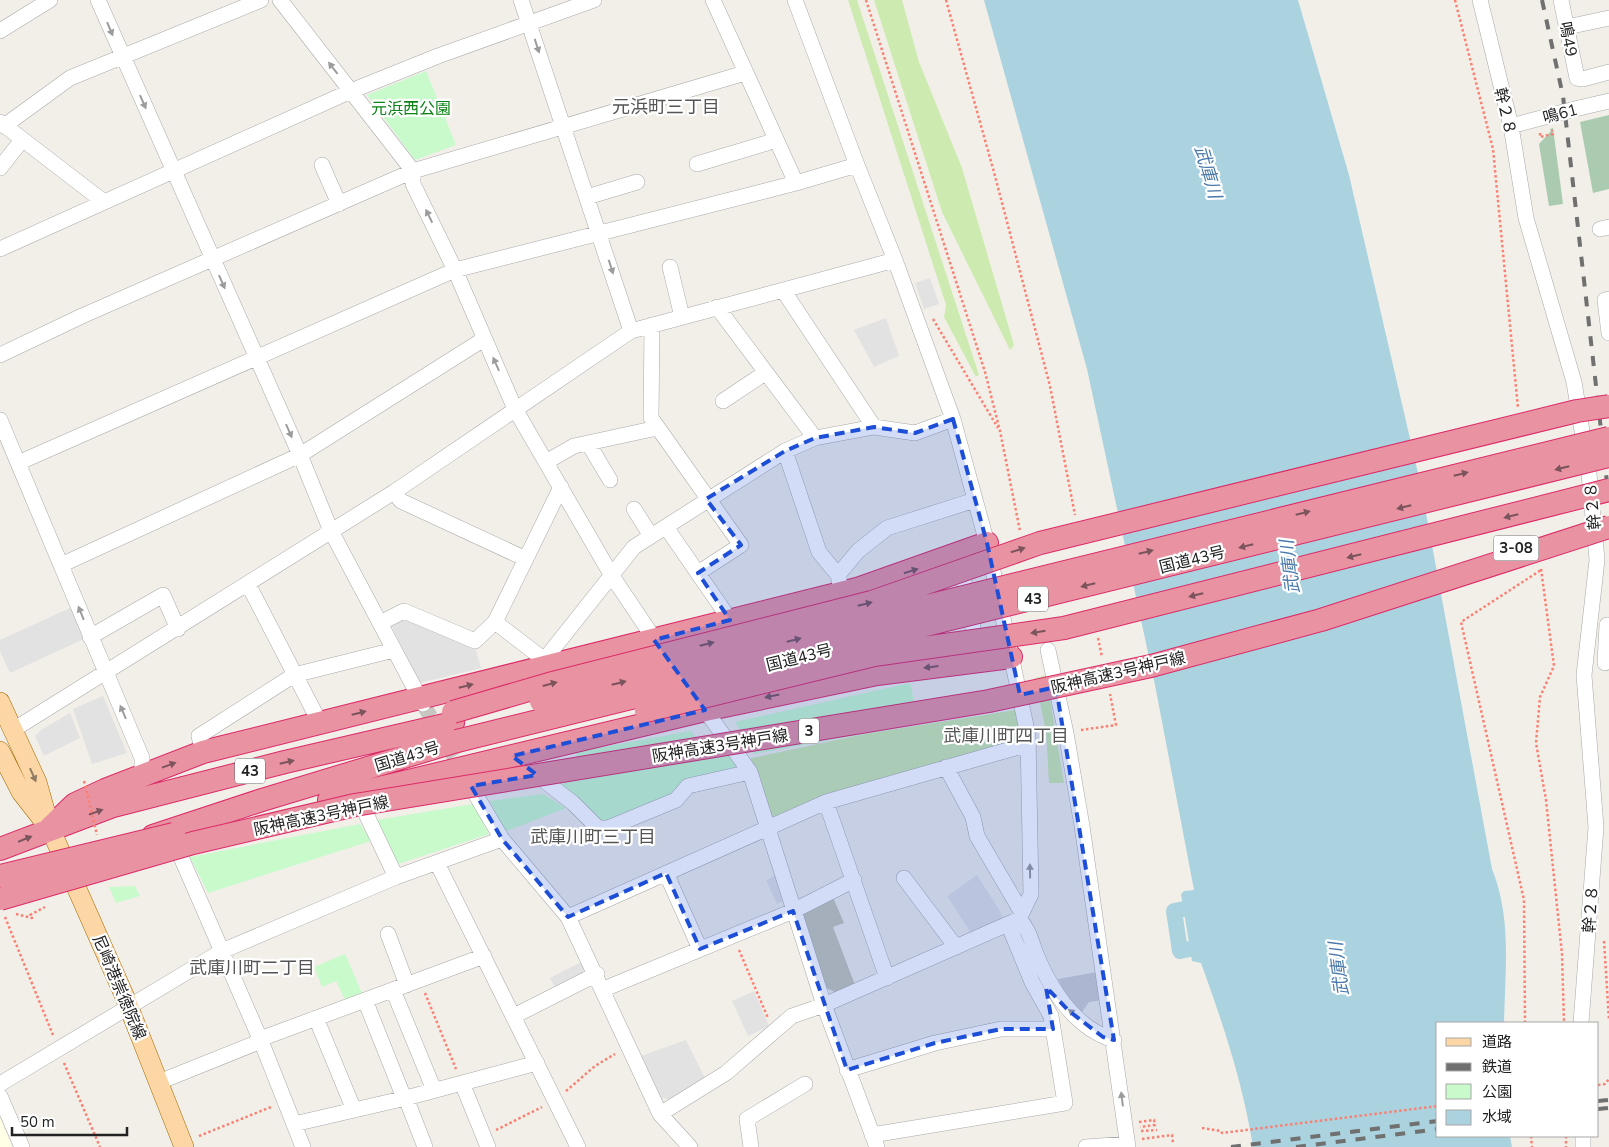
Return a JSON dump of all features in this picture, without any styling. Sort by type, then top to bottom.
[{"type":"highway","points":[[68,864],[107,858],[174,839],[356,794],[457,743],[549,684],[872,602],[1040,543],[1578,411],[1609,406]]},
{"type":"highway","name":"国道43号","points":[[1,901],[68,864],[262,800],[359,771],[457,743],[1609,438]]},
{"type":"highway","name":"国道43号","points":[[0,849],[50,828],[113,806],[348,748],[457,743],[1609,456]]},
{"type":"highway","points":[[457,743],[561,731],[874,655],[1064,628],[1609,490]]},
{"type":"highway","name":"3-08","points":[[1423,583],[1609,514]]},
{"type":"highway","name":"阪神高速3号神戸線","points":[[0,876],[102,850],[182,833],[984,699],[1160,661],[1322,617],[1423,583],[1609,526]]},
{"type":"highway","name":"阪神高速3号神戸線","points":[[1,901],[193,843],[356,805],[988,701],[1151,666],[1321,620],[1609,526]]},
{"type":"highway","points":[[50,828],[75,804],[142,774],[203,752],[320,723],[421,701],[547,665],[654,640],[727,620],[840,584],[959,555],[987,543]]},
{"type":"highway","points":[[457,743],[512,756],[705,710],[876,674],[1011,657]]},
{"type":"main road","name":"尼崎港崇徳院線","points":[[0,702],[40,789],[50,828],[68,864],[129,1006],[159,1082],[191,1142]]},
{"type":"main road","name":"尼崎港崇徳院線","points":[[0,751],[26,799],[50,828]]},
{"type":"street","points":[[0,31],[50,0]]},
{"type":"street","points":[[98,0],[212,261],[300,455],[331,531],[421,701]]},
{"type":"street","points":[[104,202],[2,124],[70,78],[261,0]]},
{"type":"street","points":[[280,0],[414,171],[413,184],[455,270],[515,409],[612,576],[654,640],[750,772],[769,827],[792,911],[847,1070],[875,1141],[1065,1103],[1051,1016],[1032,982],[1016,919],[978,836],[973,817],[946,767]]},
{"type":"street","points":[[522,0],[600,232],[631,331]]},
{"type":"street","points":[[0,249],[351,91],[594,0]]},
{"type":"street","points":[[713,0],[796,183]]},
{"type":"street","points":[[660,1114],[726,1073],[792,1016],[824,1005],[887,978],[1016,919],[1031,894],[1029,744],[987,543],[976,500],[953,419],[895,260],[856,165],[795,0]]},
{"type":"street","name":"幹２８","points":[[1480,0],[1511,126],[1526,218],[1574,382],[1589,474],[1597,560],[1584,674],[1596,827],[1581,1022]]},
{"type":"street","name":"鳴49","points":[[1561,0],[1577,78],[1583,79],[1609,72]]},
{"type":"street","points":[[1567,27],[1609,18]]},
{"type":"street","points":[[0,355],[82,316],[212,261],[414,171],[745,73]]},
{"type":"street","name":"鳴61","points":[[1511,126],[1609,101]]},
{"type":"street","points":[[697,164],[768,143],[775,138]]},
{"type":"street","points":[[0,168],[22,140]]},
{"type":"street","points":[[322,165],[339,204]]},
{"type":"street","points":[[18,463],[455,270],[796,183],[856,165]]},
{"type":"street","points":[[587,197],[637,182]]},
{"type":"street","points":[[13,730],[106,674],[394,492],[631,331],[895,260]]},
{"type":"street","points":[[670,267],[682,317]]},
{"type":"street","points":[[783,290],[874,427]]},
{"type":"street","points":[[1607,300],[1609,333]]},
{"type":"street","points":[[717,307],[815,438]]},
{"type":"street","points":[[652,325],[651,418],[706,499],[741,545],[698,573]]},
{"type":"street","points":[[61,565],[300,455],[484,339]]},
{"type":"street","points":[[724,401],[765,373]]},
{"type":"street","points":[[547,665],[549,654],[634,547],[706,499],[785,451],[815,438],[874,427],[915,433],[953,419]]},
{"type":"street","points":[[0,420],[142,758],[142,774]]},
{"type":"street","points":[[546,462],[574,446],[657,428]]},
{"type":"street","points":[[588,443],[610,480]]},
{"type":"street","points":[[785,451],[818,552],[840,584],[858,551],[887,528],[976,500]]},
{"type":"street","points":[[380,623],[404,611],[475,641],[495,622],[561,487]]},
{"type":"street","points":[[394,492],[401,501],[526,559]]},
{"type":"street","points":[[634,509],[651,536]]},
{"type":"street","points":[[666,527],[724,612],[727,620]]},
{"type":"street","points":[[959,555],[980,661]]},
{"type":"street","points":[[248,584],[320,723]]},
{"type":"street","points":[[90,637],[163,596],[178,629]]},
{"type":"street","points":[[495,622],[542,658],[547,665]]},
{"type":"street","points":[[1605,663],[1607,625]]},
{"type":"street","points":[[203,752],[199,736],[294,675],[394,650]]},
{"type":"street","points":[[1048,650],[1066,732],[1082,826],[1128,1146],[1086,1147]]},
{"type":"street","points":[[457,743],[502,839],[568,916],[604,989],[660,1114],[690,1147]]},
{"type":"street","points":[[568,916],[826,802],[1029,744]]},
{"type":"street","points":[[512,756],[573,803],[598,828],[608,828],[676,800],[688,786],[750,772]]},
{"type":"street","points":[[356,794],[396,877]]},
{"type":"street","points":[[826,802],[887,978]]},
{"type":"street","points":[[174,839],[260,1040],[303,1147]]},
{"type":"street","points":[[0,1084],[222,951],[396,877],[502,839]]},
{"type":"street","points":[[437,863],[578,1147]]},
{"type":"street","points":[[666,873],[700,949]]},
{"type":"street","points":[[904,878],[956,947]]},
{"type":"street","points":[[604,989],[792,911],[854,880]]},
{"type":"street","points":[[1016,919],[1026,927],[1043,970],[1059,1000],[1103,1037],[1114,1040]]},
{"type":"street","points":[[388,934],[406,985],[434,1090]]},
{"type":"street","points":[[159,1082],[316,1018],[484,956]]},
{"type":"street","points":[[514,1016],[597,974]]},
{"type":"street","points":[[365,1000],[425,1147]]},
{"type":"street","points":[[316,1018],[354,1110]]},
{"type":"street","points":[[847,1070],[935,1043],[1001,1029],[1053,1030]]},
{"type":"street","points":[[294,1124],[405,1098],[537,1063]]},
{"type":"street","points":[[462,1083],[488,1147]]},
{"type":"street","points":[[751,1147],[747,1119],[804,1084]]},
{"type":"street","points":[[0,1096],[22,1147]]},
{"type":"path","points":[[866,0],[982,363],[1000,431],[1020,531]]},
{"type":"path","points":[[946,0],[995,176],[1050,386],[1076,522]]},
{"type":"path","points":[[929,315],[936,322],[1000,431]]},
{"type":"path","points":[[1525,1022],[1524,900],[1461,622],[1541,570]]},
{"type":"path","points":[[1096,628],[1102,658]]},
{"type":"path","points":[[1075,731],[1116,725],[1108,686]]},
{"type":"path","points":[[1,901],[58,1048],[100,1147]]},
{"type":"path","points":[[30,915],[49,905]]},
{"type":"path","points":[[733,936],[774,1031]]},
{"type":"path","points":[[1604,937],[1609,1020]]},
{"type":"path","points":[[406,985],[462,1083]]},
{"type":"path","points":[[191,1142],[284,1101]]},
{"type":"path","points":[[1202,1128],[1221,1131],[1222,1133],[1436,1106]]},
{"type":"path","points":[[1125,1123],[1154,1120],[1155,1125],[1140,1126],[1140,1131],[1157,1130]]},
{"type":"path","points":[[1148,1138],[1172,1135],[1173,1143]]},
{"type":"highlighted area","points":[[953,419],[987,543],[1020,695],[1056,687],[1114,1040],[1103,1037],[1069,1011],[1046,987],[1053,1029],[1001,1029],[935,1043],[847,1070],[793,911],[700,949],[666,873],[568,917],[502,839],[471,786],[537,775],[512,756],[705,710],[654,640],[730,620],[698,573],[741,545],[706,499],[785,451],[815,438],[874,427],[915,433]]},
{"type":"shaded area","points":[[1609,115],[1609,189],[1593,193],[1580,122]]},
{"type":"shaded area","points":[[1553,128],[1563,204],[1549,206],[1539,144],[1551,131],[1550,129]]},
{"type":"shaded area","points":[[930,278],[939,304],[924,309],[915,283]]},
{"type":"shaded area","points":[[886,318],[899,356],[874,367],[854,330]]},
{"type":"shaded area","points":[[72,607],[86,638],[10,673],[0,651],[0,640]]},
{"type":"shaded area","points":[[406,615],[475,647],[481,668],[420,683],[390,623]]},
{"type":"shaded area","points":[[103,696],[127,753],[92,764],[73,709]]},
{"type":"shaded area","points":[[70,713],[80,738],[44,756],[35,736],[41,730]]},
{"type":"shaded area","points":[[776,875],[784,901],[777,904],[766,880]]},
{"type":"shaded area","points":[[977,875],[1003,919],[971,933],[947,896]]},
{"type":"shaded area","points":[[832,895],[844,923],[833,927],[855,985],[835,992],[826,988],[801,916],[802,910]]},
{"type":"shaded area","points":[[583,961],[587,973],[556,989],[550,978]]},
{"type":"shaded area","points":[[1097,972],[1103,1000],[1089,1002],[1082,1012],[1066,995],[1058,979]]},
{"type":"shaded area","points":[[754,991],[769,1026],[748,1036],[732,1001]]},
{"type":"shaded area","points":[[686,1040],[705,1078],[669,1099],[659,1098],[641,1056]]},
{"type":"shaded area","points":[[0,1118],[12,1147],[0,1147]]},
{"type":"green space","points":[[848,0],[857,0],[979,375],[976,377],[944,317],[946,305]]},
{"type":"green space","points":[[874,0],[902,0],[919,62],[962,168],[1014,345],[1010,350],[942,212]]},
{"type":"green space","name":"元浜西公園","points":[[426,71],[456,145],[415,160],[367,95]]},
{"type":"green space","points":[[1046,675],[1064,783],[1049,783],[1046,732],[1035,678]]},
{"type":"green space","points":[[910,683],[919,724],[754,754],[735,722]]},
{"type":"green space","points":[[1015,710],[1021,741],[774,821],[747,759],[865,734]]},
{"type":"green space","points":[[691,731],[712,758],[732,754],[739,768],[599,824],[560,784],[581,780],[576,752]]},
{"type":"green space","points":[[543,794],[566,808],[504,832],[490,801]]},
{"type":"green space","points":[[473,804],[489,834],[398,864],[377,820]]},
{"type":"green space","points":[[360,824],[371,841],[208,893],[190,857]]},
{"type":"green space","points":[[135,886],[140,896],[116,903],[109,887]]},
{"type":"green space","points":[[345,954],[362,993],[345,1000],[336,981],[322,987],[314,967]]},
{"type":"water","name":"武庫川","points":[[984,0],[1298,0],[1349,175],[1421,486],[1492,869],[1498,888],[1505,926],[1504,1022],[1436,1022],[1436,1137],[1510,1137],[1512,1147],[1253,1147],[1244,1100],[1224,1031],[1201,963],[1192,961],[1181,894],[1184,891],[1194,890],[1155,685],[1087,369]]},
{"type":"waterway","points":[[1184,909],[1174,911],[1180,951],[1190,949]]},
{"type":"tunnel","points":[[423,704],[458,763]]},
{"type":"railway","points":[[1542,0],[1563,96],[1609,500]]},
{"type":"railway","points":[[1599,1101],[1609,1100]]},
{"type":"railway","points":[[1599,1109],[1609,1108]]},
{"type":"railway","points":[[1231,1147],[1436,1121]]},
{"type":"railway","points":[[1296,1147],[1436,1129]]},
{"type":"district","name":"元浜町三丁目","points":[[666,107]]},
{"type":"district","name":"武庫川町四丁目","points":[[1006,736]]},
{"type":"district","name":"武庫川町三丁目","points":[[593,837]]},
{"type":"district","name":"武庫川町二丁目","points":[[252,968]]}]
